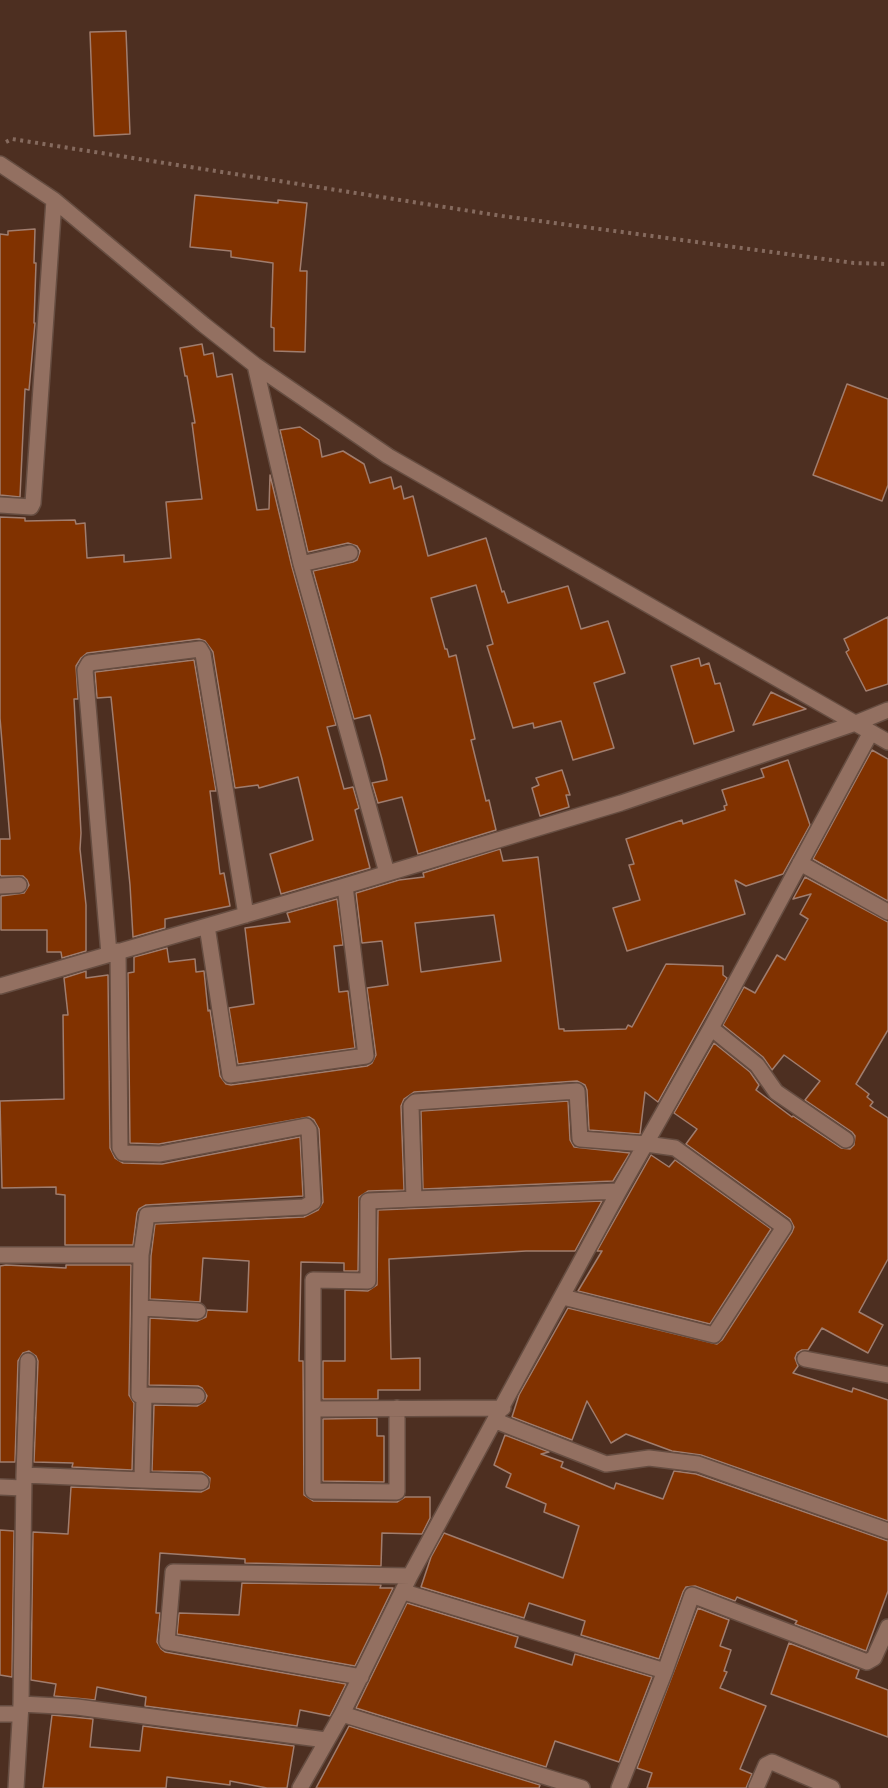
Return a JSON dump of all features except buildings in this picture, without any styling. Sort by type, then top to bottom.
[{"type":"street","points":[[0,164],[54,200],[255,365],[388,456],[888,742]]},
{"type":"street","points":[[0,505],[31,507],[33,503],[54,200]]},
{"type":"street","points":[[255,365],[301,564],[387,873]]},
{"type":"street","points":[[301,564],[350,553]]},
{"type":"street","points":[[197,1396],[139,1395],[141,1255],[147,1215],[304,1207],[313,1202],[309,1130],[306,1126],[160,1154],[123,1153],[120,1148],[114,953],[85,670],[89,663],[200,650],[203,654],[246,915]]},
{"type":"street","points":[[0,986],[621,803],[888,710]]},
{"type":"street","points":[[300,1788],[342,1714],[410,1576],[871,732]]},
{"type":"street","points":[[800,863],[888,912]]},
{"type":"street","points":[[0,886],[19,885]]},
{"type":"street","points":[[207,926],[230,1075],[366,1056],[345,886]]},
{"type":"street","points":[[711,1028],[757,1065],[776,1092],[846,1140]]},
{"type":"street","points":[[414,1199],[411,1106],[414,1102],[577,1091],[580,1139],[675,1148],[784,1227],[714,1335],[563,1297]]},
{"type":"street","points":[[397,1408],[397,1492],[313,1491],[313,1280],[368,1281],[368,1201],[619,1191]]},
{"type":"street","points":[[0,1255],[141,1255]]},
{"type":"street","points":[[142,1308],[198,1311]]},
{"type":"street","points":[[805,1359],[886,1371]]},
{"type":"street","points":[[16,1788],[28,1361]]},
{"type":"street","points":[[142,1480],[144,1395]]},
{"type":"street","points":[[313,1409],[397,1408],[499,1414],[606,1464],[649,1458],[698,1464],[888,1531]]},
{"type":"street","points":[[0,1487],[24,1482],[142,1480],[201,1482]]},
{"type":"street","points":[[361,1677],[167,1642],[173,1572],[410,1576]]},
{"type":"street","points":[[404,1592],[665,1671]]},
{"type":"street","points":[[619,1788],[692,1596],[867,1662],[874,1658],[888,1627]]},
{"type":"street","points":[[0,1714],[20,1709],[77,1707],[326,1740]]},
{"type":"street","points":[[342,1714],[582,1788]]},
{"type":"street","points":[[756,1788],[766,1765],[772,1762],[832,1788]]},
{"type":"path","points":[[0,145],[12,139],[502,216],[854,263],[888,264]]}]
